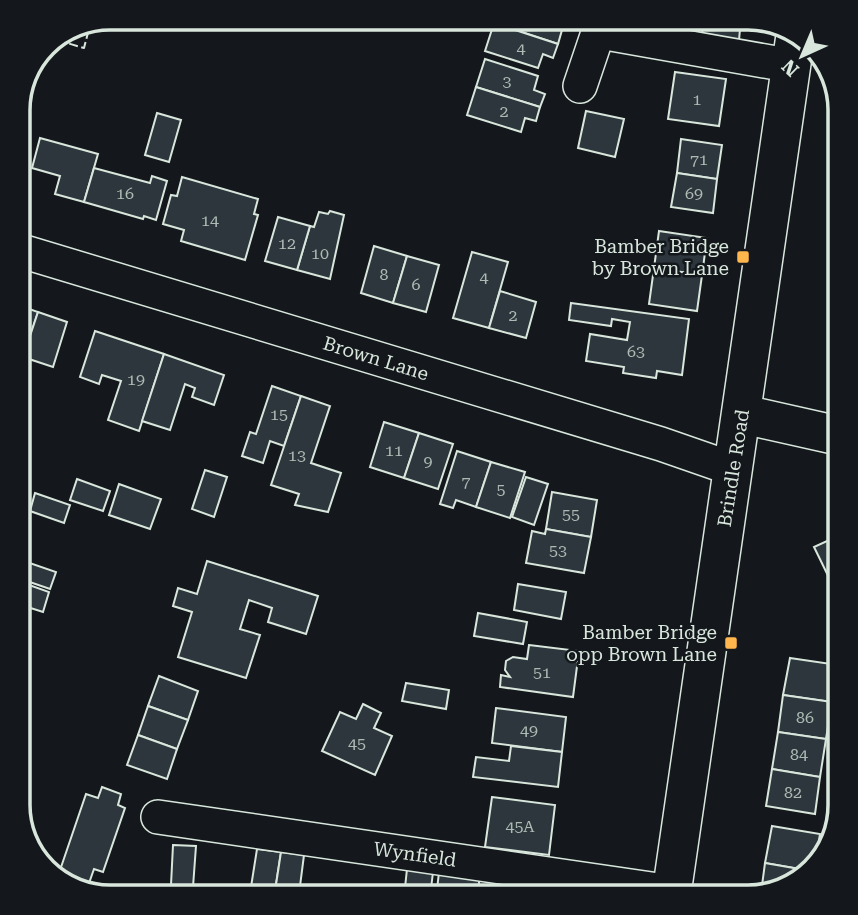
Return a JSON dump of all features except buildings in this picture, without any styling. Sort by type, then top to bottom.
[{"type":"street","points":[[580,86],[600,30]]},
{"type":"street","points":[[636,30],[794,53]]},
{"type":"street","name":"Brindle Road","points":[[672,885],[794,53]]},
{"type":"street","name":"Brown Lane","points":[[30,254],[661,444],[733,469]]},
{"type":"street","points":[[742,414],[828,433]]},
{"type":"street","name":"Wynfield","points":[[158,817],[605,885]]},
{"type":"fence","points":[[67,42],[84,48],[88,33]]},
{"type":"place","name":"Bamber Bridge by Brown Lane","points":[[743,257]]},
{"type":"place","name":"Bamber Bridge opp Brown Lane","points":[[731,643]]}]
